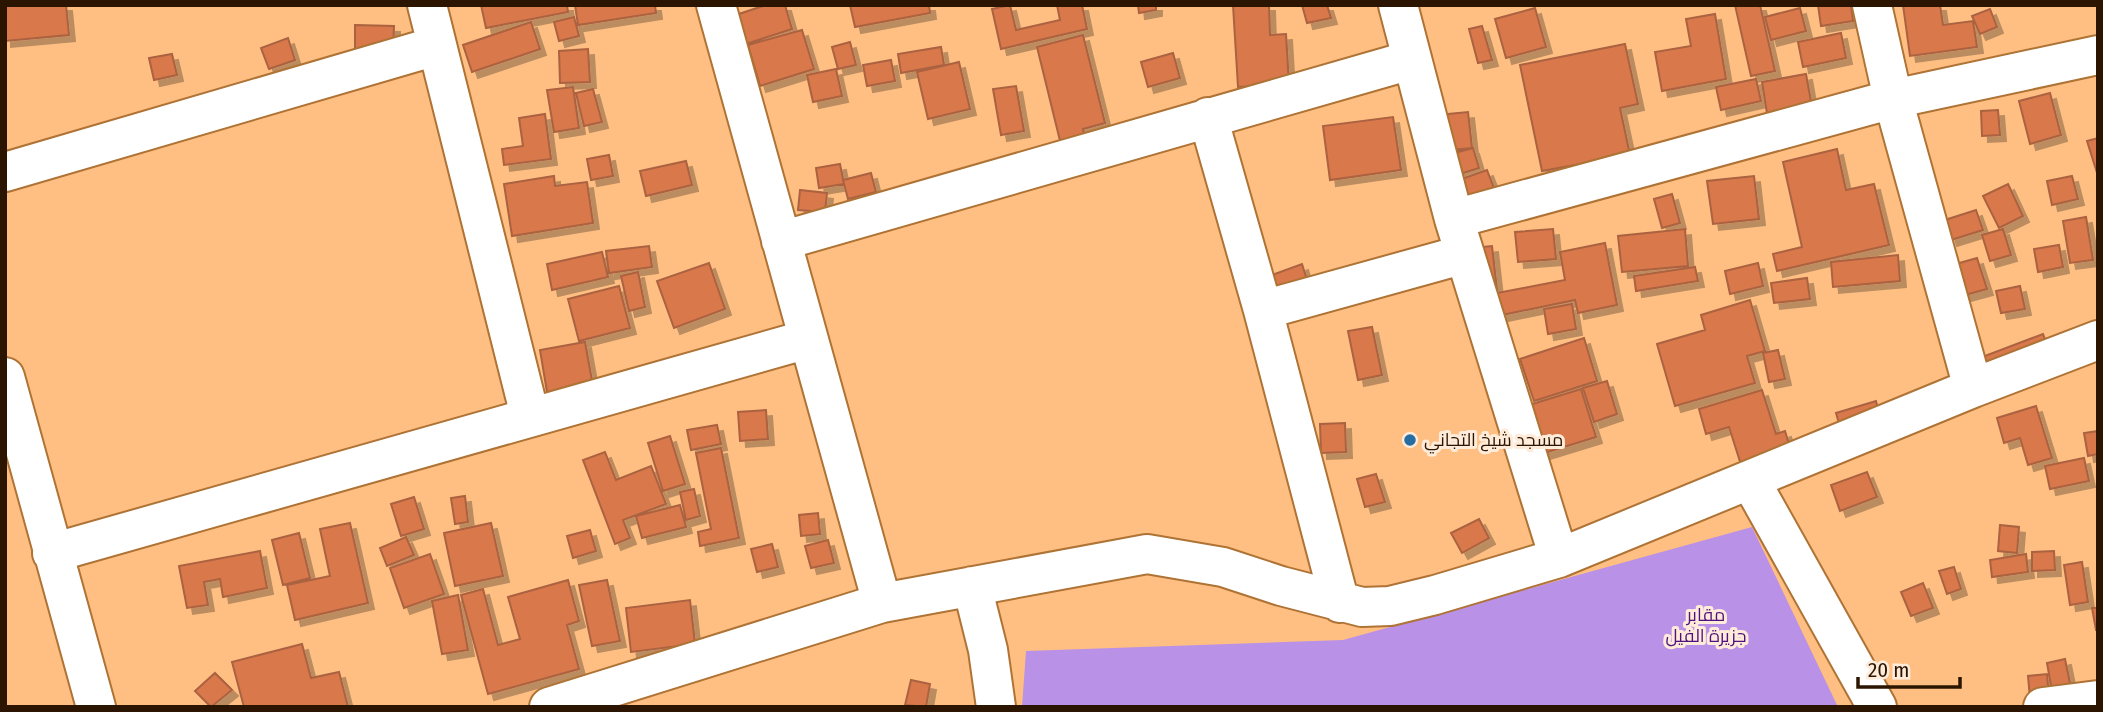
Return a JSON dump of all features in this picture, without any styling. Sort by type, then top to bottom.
[{"type":"street","points":[[427,5],[530,416]]},
{"type":"street","points":[[716,5],[881,603]]},
{"type":"street","points":[[1398,5],[1459,236],[1559,558]]},
{"type":"street","points":[[1872,5],[1893,99],[1973,388]]},
{"type":"street","points":[[5,172],[436,46]]},
{"type":"street","points":[[1263,310],[1459,236],[1893,99],[2098,55]]},
{"type":"street","points":[[782,241],[1411,60]]},
{"type":"street","points":[[1208,117],[1263,310],[1340,603]]},
{"type":"street","points":[[52,553],[808,339]]},
{"type":"street","points":[[549,707],[881,603],[1147,554],[1223,567],[1340,603],[1362,607],[1390,606],[1559,558],[1973,388],[2098,340]]},
{"type":"street","points":[[5,377],[96,707]]},
{"type":"street","points":[[1750,480],[1877,707]]},
{"type":"street","points":[[972,586],[988,650],[996,707]]},
{"type":"street","points":[[2043,707],[2095,702]]},
{"type":"green space","name":"مقابر جزيرة الفيل","points":[[1752,527],[1838,707],[1022,707],[1026,651],[1343,640]]},
{"type":"building","points":[[5,5],[66,5],[69,35],[5,41]]},
{"type":"building","points":[[481,5],[567,5],[568,12],[486,28]]},
{"type":"building","points":[[575,5],[655,5],[656,13],[578,25]]},
{"type":"building","points":[[766,5],[785,5],[792,29],[746,44],[736,15]]},
{"type":"building","points":[[850,5],[929,5],[930,13],[855,27]]},
{"type":"building","points":[[1010,5],[1016,30],[1060,20],[1057,5],[1082,5],[1087,29],[1001,49],[992,9]]},
{"type":"building","points":[[1138,5],[1156,5],[1156,10],[1139,13]]},
{"type":"building","points":[[1233,5],[1269,5],[1270,35],[1286,34],[1289,84],[1238,87]]},
{"type":"building","points":[[1302,5],[1327,5],[1331,18],[1307,23]]},
{"type":"building","points":[[1735,5],[1760,5],[1775,71],[1751,76]]},
{"type":"building","points":[[1818,5],[1851,5],[1853,21],[1821,26]]},
{"type":"building","points":[[1903,5],[1940,5],[1943,25],[1973,21],[1977,47],[1910,56]]},
{"type":"building","points":[[1535,8],[1546,47],[1506,58],[1495,19]]},
{"type":"building","points":[[1800,8],[1806,31],[1771,40],[1765,17]]},
{"type":"building","points":[[1990,9],[1997,27],[1980,34],[1972,16]]},
{"type":"building","points":[[1715,14],[1726,79],[1662,91],[1655,52],[1691,46],[1686,19]]},
{"type":"building","points":[[574,17],[579,36],[559,41],[554,22]]},
{"type":"building","points":[[531,22],[540,49],[472,72],[463,45]]},
{"type":"building","points":[[355,25],[394,26],[393,52],[355,51]]},
{"type":"building","points":[[1482,26],[1492,60],[1478,63],[1469,29]]},
{"type":"building","points":[[802,30],[814,69],[760,86],[748,45]]},
{"type":"building","points":[[1841,33],[1846,58],[1803,67],[1798,42]]},
{"type":"building","points":[[1083,35],[1105,123],[1083,129],[1086,142],[1062,149],[1037,47]]},
{"type":"building","points":[[288,38],[295,60],[269,69],[261,48]]},
{"type":"building","points":[[850,42],[856,65],[838,69],[832,47]]},
{"type":"building","points":[[1625,44],[1638,104],[1620,108],[1630,155],[1542,171],[1520,65]]},
{"type":"building","points":[[941,47],[944,65],[901,73],[898,54]]},
{"type":"building","points":[[588,49],[590,82],[560,83],[559,51]]},
{"type":"building","points":[[1173,53],[1180,78],[1148,87],[1141,62]]},
{"type":"building","points":[[172,54],[177,75],[154,80],[149,58]]},
{"type":"building","points":[[891,60],[895,81],[867,86],[863,65]]},
{"type":"building","points":[[959,62],[970,109],[928,119],[917,72]]},
{"type":"building","points":[[836,69],[842,96],[813,102],[807,75]]},
{"type":"building","points":[[1806,74],[1814,118],[1769,126],[1762,82]]},
{"type":"building","points":[[1756,79],[1761,101],[1721,110],[1716,87]]},
{"type":"building","points":[[1016,86],[1024,131],[1001,135],[993,89]]},
{"type":"building","points":[[573,87],[579,128],[554,132],[547,90]]},
{"type":"building","points":[[593,89],[602,122],[584,126],[576,93]]},
{"type":"building","points":[[2050,93],[2061,135],[2030,144],[2019,101]]},
{"type":"building","points":[[1998,110],[2000,135],[1982,136],[1981,111]]},
{"type":"building","points":[[1468,112],[1472,148],[1442,151],[1438,115]]},
{"type":"building","points":[[545,114],[551,159],[504,165],[502,149],[523,146],[519,118]]},
{"type":"building","points":[[1393,117],[1401,170],[1330,180],[1323,126]]},
{"type":"building","points":[[2098,138],[2098,176],[2087,141]]},
{"type":"building","points":[[1473,148],[1479,168],[1457,175],[1451,154]]},
{"type":"building","points":[[1837,149],[1846,190],[1874,184],[1889,245],[1777,271],[1773,254],[1802,247],[1783,162]]},
{"type":"building","points":[[609,155],[613,176],[591,180],[587,159]]},
{"type":"building","points":[[686,161],[692,185],[646,196],[640,171]]},
{"type":"building","points":[[840,164],[844,184],[819,188],[816,168]]},
{"type":"building","points":[[1487,170],[1497,196],[1466,207],[1456,181]]},
{"type":"building","points":[[871,173],[876,192],[848,199],[843,180]]},
{"type":"building","points":[[554,176],[555,186],[587,182],[593,223],[512,236],[504,184]]},
{"type":"building","points":[[1754,176],[1759,219],[1713,224],[1707,181]]},
{"type":"building","points":[[2072,176],[2078,199],[2052,205],[2047,181]]},
{"type":"building","points":[[2008,184],[2023,216],[1999,228],[1983,196]]},
{"type":"building","points":[[800,190],[827,193],[825,212],[798,210]]},
{"type":"building","points":[[1672,194],[1680,223],[1662,228],[1654,199]]},
{"type":"building","points":[[1976,210],[1983,230],[1951,240],[1945,220]]},
{"type":"building","points":[[2086,217],[2093,260],[2070,263],[2063,221]]},
{"type":"building","points":[[1553,229],[1556,259],[1518,262],[1515,232]]},
{"type":"building","points":[[1685,229],[1688,266],[1622,272],[1618,236]]},
{"type":"building","points":[[2003,229],[2011,255],[1990,261],[1982,235]]},
{"type":"building","points":[[1605,243],[1617,305],[1578,313],[1575,300],[1502,315],[1497,293],[1565,280],[1560,252]]},
{"type":"building","points":[[2059,245],[2063,267],[2038,272],[2034,249]]},
{"type":"building","points":[[649,246],[652,267],[609,273],[606,251]]},
{"type":"building","points":[[1492,246],[1498,299],[1471,248]]},
{"type":"building","points":[[602,252],[608,277],[552,290],[547,264]]},
{"type":"building","points":[[1898,255],[1900,281],[1833,287],[1831,262]]},
{"type":"building","points":[[1977,258],[1987,289],[1965,295],[1956,264]]},
{"type":"building","points":[[709,263],[725,309],[674,328],[657,281]]},
{"type":"building","points":[[1758,263],[1763,286],[1730,294],[1725,271]]},
{"type":"building","points":[[1302,264],[1309,286],[1276,296],[1269,276]]},
{"type":"building","points":[[1695,267],[1698,281],[1636,291],[1634,276]]},
{"type":"building","points":[[638,272],[645,307],[629,311],[621,276]]},
{"type":"building","points":[[1807,278],[1810,299],[1774,303],[1771,283]]},
{"type":"building","points":[[619,286],[630,328],[579,341],[568,299]]},
{"type":"building","points":[[2020,286],[2025,309],[2001,313],[1996,291]]},
{"type":"building","points":[[1750,300],[1765,351],[1747,356],[1755,383],[1675,406],[1657,344],[1705,330],[1701,315]]},
{"type":"building","points":[[1572,304],[1576,329],[1548,334],[1544,309]]},
{"type":"building","points":[[1372,327],[1382,375],[1358,380],[1348,331]]},
{"type":"building","points":[[2043,334],[2050,352],[1988,375],[1982,357]]},
{"type":"building","points":[[1584,338],[1597,381],[1534,401],[1520,359]]},
{"type":"building","points":[[585,342],[597,408],[551,416],[540,350]]},
{"type":"building","points":[[1778,350],[1785,379],[1769,382],[1763,353]]},
{"type":"building","points":[[1607,381],[1617,414],[1594,422],[1583,388]]},
{"type":"building","points":[[1581,389],[1596,437],[1541,454],[1526,406]]},
{"type":"building","points":[[1762,390],[1776,434],[1785,431],[1793,457],[1743,471],[1729,427],[1706,434],[1699,409]]},
{"type":"building","points":[[1876,401],[1881,422],[1842,434],[1836,413]]},
{"type":"building","points":[[2036,406],[2052,458],[2028,465],[2020,438],[2004,443],[1997,418]]},
{"type":"building","points":[[766,410],[768,439],[740,441],[738,412]]},
{"type":"building","points":[[1345,423],[1346,452],[1321,453],[1320,424]]},
{"type":"building","points":[[717,425],[721,444],[691,450],[687,430]]},
{"type":"building","points":[[2098,431],[2098,454],[2088,456],[2084,433]]},
{"type":"building","points":[[670,436],[685,484],[663,491],[648,443]]},
{"type":"building","points":[[721,448],[739,538],[700,546],[698,532],[711,529],[696,453]]},
{"type":"building","points":[[605,452],[616,480],[651,466],[666,504],[623,520],[630,538],[615,544],[583,460]]},
{"type":"building","points":[[2084,458],[2089,481],[2050,489],[2045,466]]},
{"type":"building","points":[[1867,472],[1877,497],[1840,511],[1831,485]]},
{"type":"building","points":[[1376,474],[1385,502],[1365,507],[1357,479]]},
{"type":"building","points":[[694,489],[700,516],[686,520],[680,492]]},
{"type":"building","points":[[465,496],[468,522],[455,524],[451,498]]},
{"type":"building","points":[[414,497],[424,529],[401,536],[391,504]]},
{"type":"building","points":[[680,505],[686,527],[642,538],[636,516]]},
{"type":"building","points":[[818,513],[820,534],[801,536],[799,515]]},
{"type":"building","points":[[1479,519],[1489,538],[1462,553],[1451,533]]},
{"type":"building","points":[[350,523],[368,603],[295,620],[287,585],[330,576],[320,529]]},
{"type":"building","points":[[491,523],[503,576],[455,586],[444,533]]},
{"type":"building","points":[[2000,525],[2019,527],[2017,553],[1998,551]]},
{"type":"building","points":[[590,530],[596,551],[573,558],[567,536]]},
{"type":"building","points":[[299,533],[310,578],[283,585],[272,540]]},
{"type":"building","points":[[406,537],[414,555],[387,566],[380,548]]},
{"type":"building","points":[[828,540],[834,563],[811,568],[805,546]]},
{"type":"building","points":[[772,544],[778,567],[757,572],[751,549]]},
{"type":"building","points":[[260,551],[267,588],[223,597],[220,579],[204,582],[208,605],[187,608],[179,566]]},
{"type":"building","points":[[2054,551],[2055,570],[2032,571],[2032,552]]},
{"type":"building","points":[[430,554],[444,594],[404,608],[390,568]]},
{"type":"building","points":[[2026,554],[2028,572],[1992,577],[1990,560]]},
{"type":"building","points":[[2082,562],[2088,602],[2070,605],[2064,565]]},
{"type":"building","points":[[1954,567],[1961,589],[1947,594],[1939,571]]},
{"type":"building","points":[[568,580],[579,621],[567,625],[579,669],[488,694],[461,595],[483,589],[498,645],[520,639],[508,597]]},
{"type":"building","points":[[607,580],[620,641],[592,646],[579,585]]},
{"type":"building","points":[[1923,583],[1933,608],[1911,616],[1901,592]]},
{"type":"building","points":[[458,595],[468,650],[442,654],[432,601]]},
{"type":"building","points":[[690,600],[695,644],[631,652],[626,608]]},
{"type":"building","points":[[2092,608],[2098,608],[2098,630],[2096,630]]},
{"type":"building","points":[[302,644],[311,678],[339,672],[348,707],[244,707],[232,662]]},
{"type":"building","points":[[2065,659],[2072,693],[2053,697],[2047,663]]},
{"type":"building","points":[[215,673],[232,690],[211,707],[195,691]]},
{"type":"building","points":[[2047,674],[2049,697],[2030,699],[2028,676]]},
{"type":"building","points":[[911,680],[930,684],[926,707],[905,705]]},
{"type":"place","name":"مسجد شيخ التجاني","points":[[1410,440]]}]
